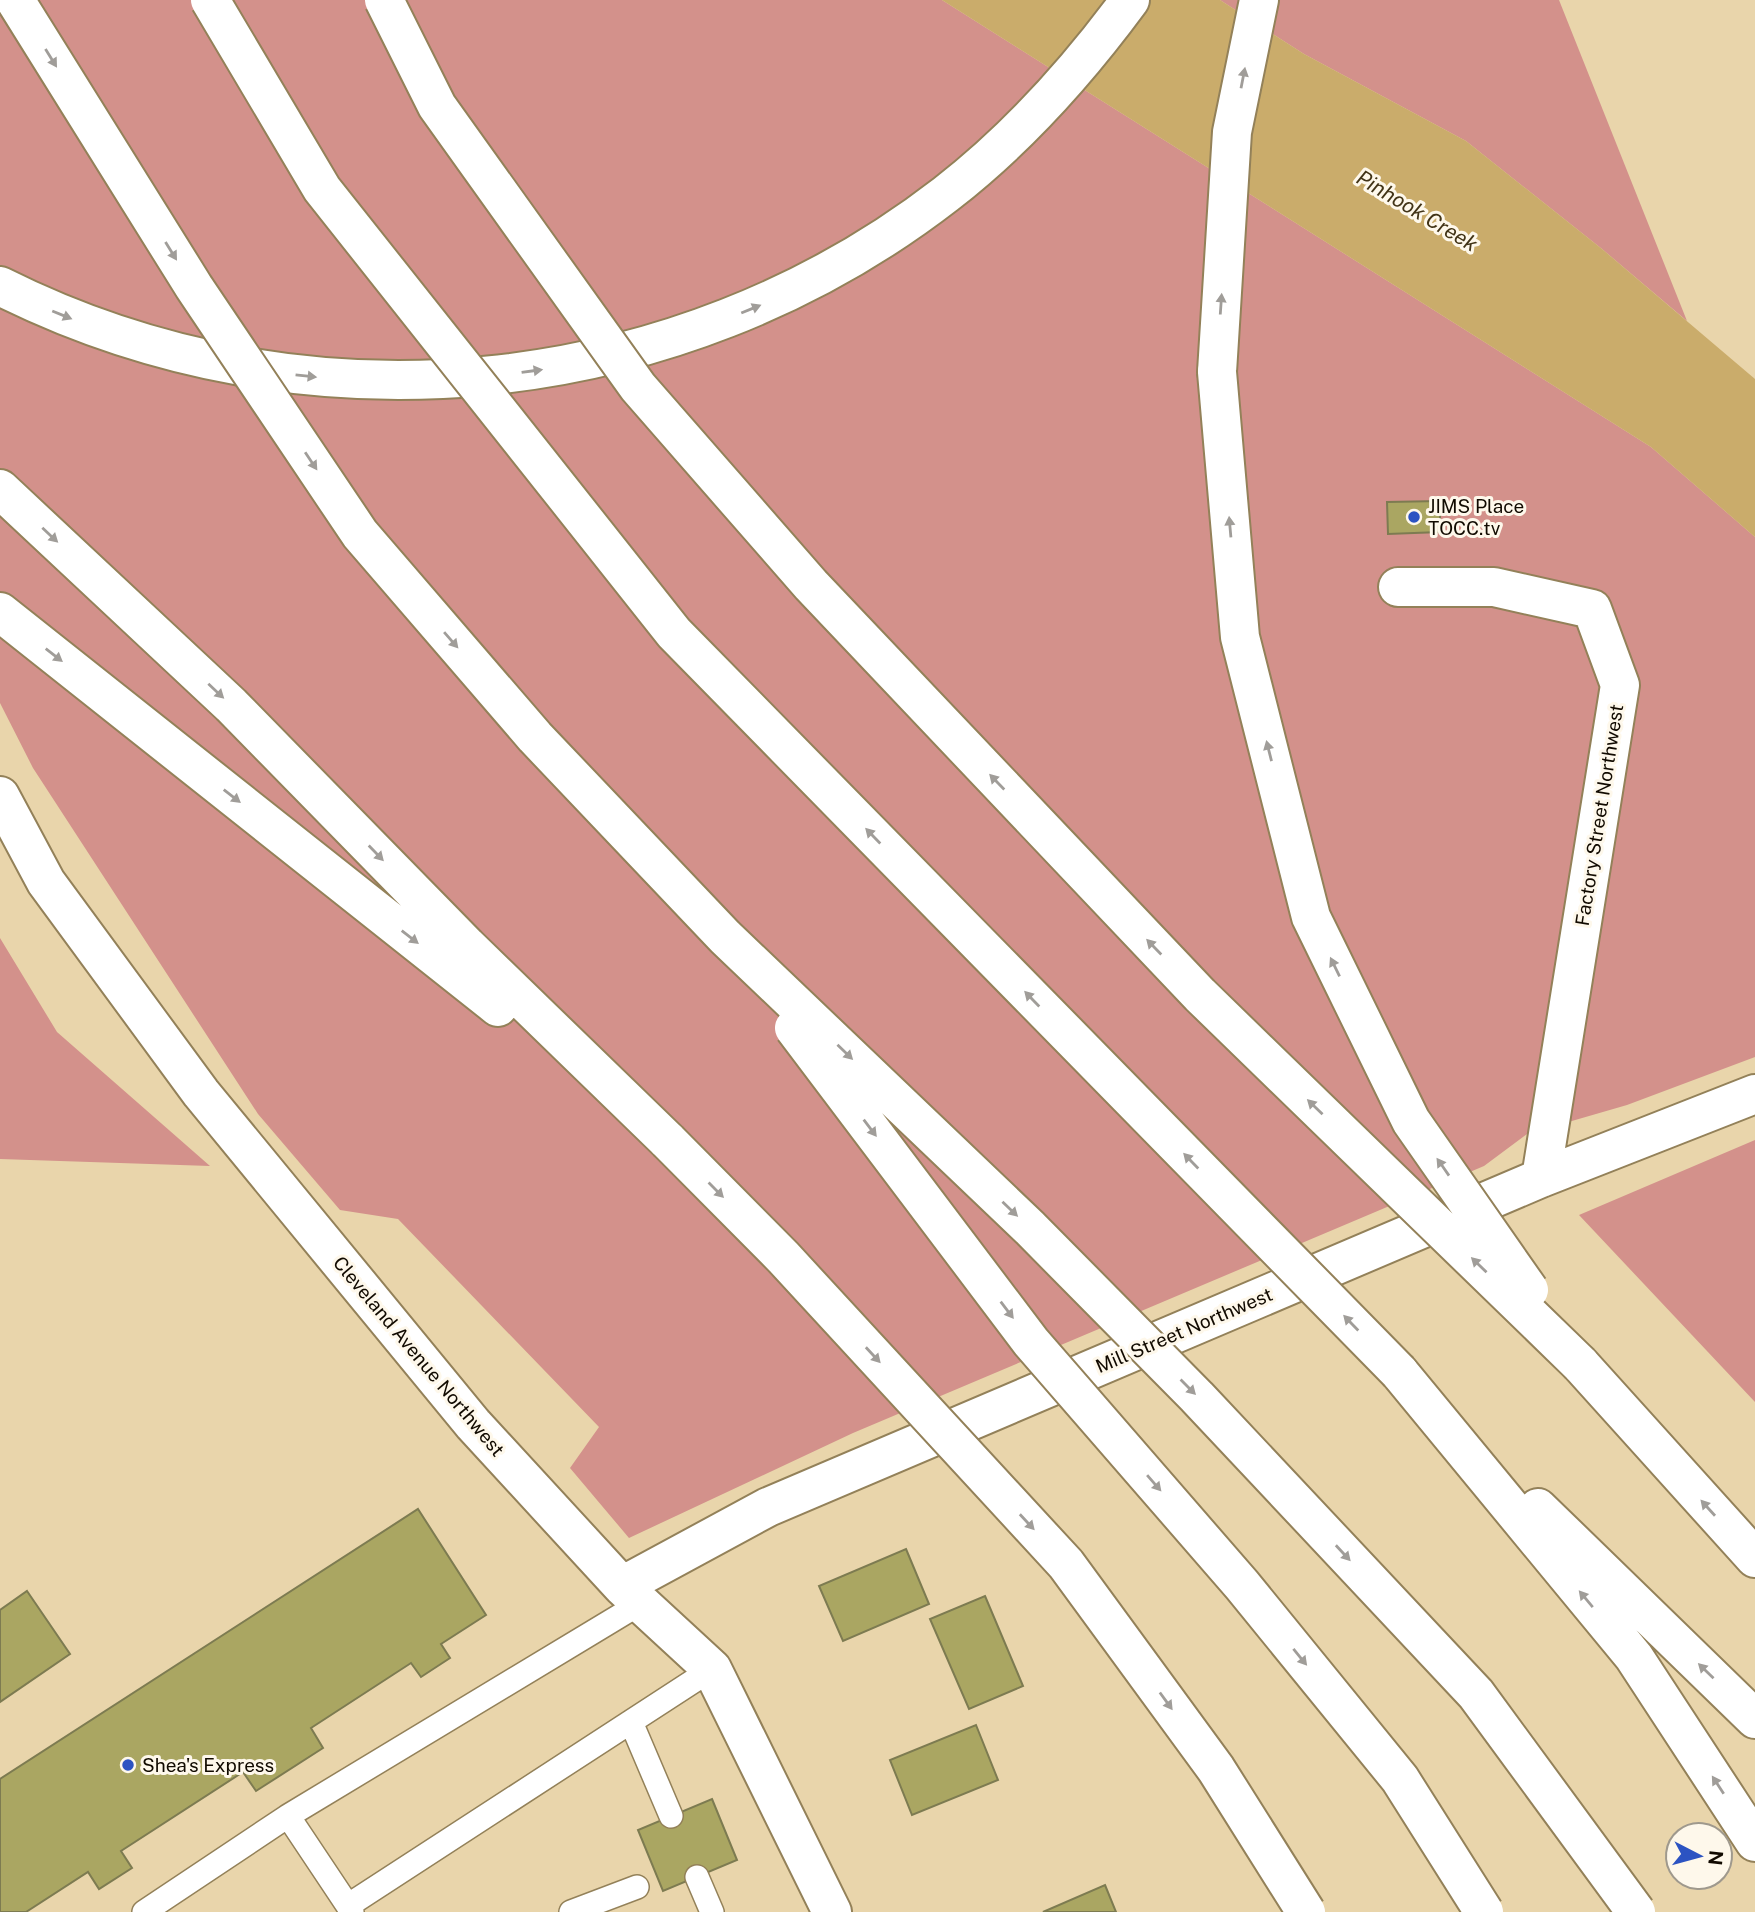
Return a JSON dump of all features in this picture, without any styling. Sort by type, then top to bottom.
[{"type":"main road","points":[[15,0],[194,287],[360,534],[535,737],[725,937],[1050,1248],[1197,1397],[1476,1694],[1636,1912]]},
{"type":"main road","points":[[211,0],[322,189],[674,633],[1399,1372],[1755,1719]]},
{"type":"main road","points":[[384,0],[438,106],[638,387],[802,575],[1200,995],[1580,1364],[1755,1558]]},
{"type":"main road","points":[[0,286],[57,313],[125,338],[194,358],[265,371],[325,378],[409,381],[481,377],[553,368],[624,353],[693,331],[760,305],[825,273],[887,236],[946,194],[1001,147],[1053,96],[1130,0]]},
{"type":"main road","points":[[1259,0],[1232,132],[1217,372],[1240,636],[1311,917],[1411,1121],[1580,1364]]},
{"type":"main road","points":[[0,489],[231,705],[467,946],[783,1257],[1066,1564],[1216,1769],[1306,1912]]},
{"type":"main road","name":"Factory Street Northwest","points":[[1398,587],[1494,587],[1592,609],[1620,685],[1541,1178]]},
{"type":"main road","points":[[0,612],[668,1142]]},
{"type":"main road","name":"Cleveland Avenue Northwest","points":[[0,796],[46,882],[201,1093],[473,1424],[632,1595],[712,1669],[832,1912]]},
{"type":"main road","points":[[725,937],[1031,1342],[1242,1585],[1400,1779],[1483,1912]]},
{"type":"main road","name":"Mill Street Northwest","points":[[632,1595],[768,1507],[1541,1178],[1755,1094]]},
{"type":"main road","points":[[1399,1372],[1634,1657],[1755,1842]]},
{"type":"lane","points":[[144,1912],[632,1595]]},
{"type":"lane","points":[[288,1816],[351,1909],[712,1669]]},
{"type":"lane","points":[[631,1722],[671,1816]]},
{"type":"lane","points":[[697,1877],[712,1912]]},
{"type":"lane","points":[[571,1912],[637,1887]]},
{"type":"shaded area","points":[[0,0],[942,0],[1651,447],[1755,537],[1755,1057],[1627,1105],[1527,1134],[1484,1166],[853,1433],[629,1538],[570,1468],[599,1427],[398,1219],[340,1210],[258,1114],[33,768],[0,703]]},
{"type":"shaded area","points":[[1220,0],[1559,0],[1687,321],[1602,249],[1466,141],[1304,54]]},
{"type":"shaded area","points":[[0,938],[57,1032],[210,1166],[0,1159]]},
{"type":"shaded area","points":[[1755,1140],[1755,1402],[1579,1215]]},
{"type":"water","name":"Pinhook Creek","points":[[942,0],[1220,0],[1304,54],[1466,141],[1602,249],[1755,379],[1755,537],[1651,447]]},
{"type":"building","name":"JIMS Place TOCC.tv","points":[[1440,501],[1440,532],[1388,534],[1387,502]]},
{"type":"building","points":[[418,1509],[486,1615],[441,1644],[450,1658],[421,1677],[411,1663],[311,1728],[323,1748],[256,1791],[243,1772],[121,1851],[132,1868],[99,1889],[88,1872],[26,1912],[0,1912],[0,1779]]},
{"type":"building","points":[[906,1549],[929,1604],[843,1641],[819,1586]]},
{"type":"building","points":[[27,1591],[70,1654],[0,1702],[0,1610]]},
{"type":"building","points":[[985,1596],[1023,1686],[969,1709],[930,1619]]},
{"type":"building","points":[[976,1725],[998,1780],[912,1815],[890,1760]]},
{"type":"building","points":[[712,1799],[737,1860],[663,1891],[638,1830]]},
{"type":"building","points":[[1105,1885],[1116,1912],[1043,1912]]},
{"type":"place","name":"JIMS Place TOCC.tv","points":[[1414,517]]},
{"type":"place","name":"Shea's Express","points":[[128,1765]]}]
